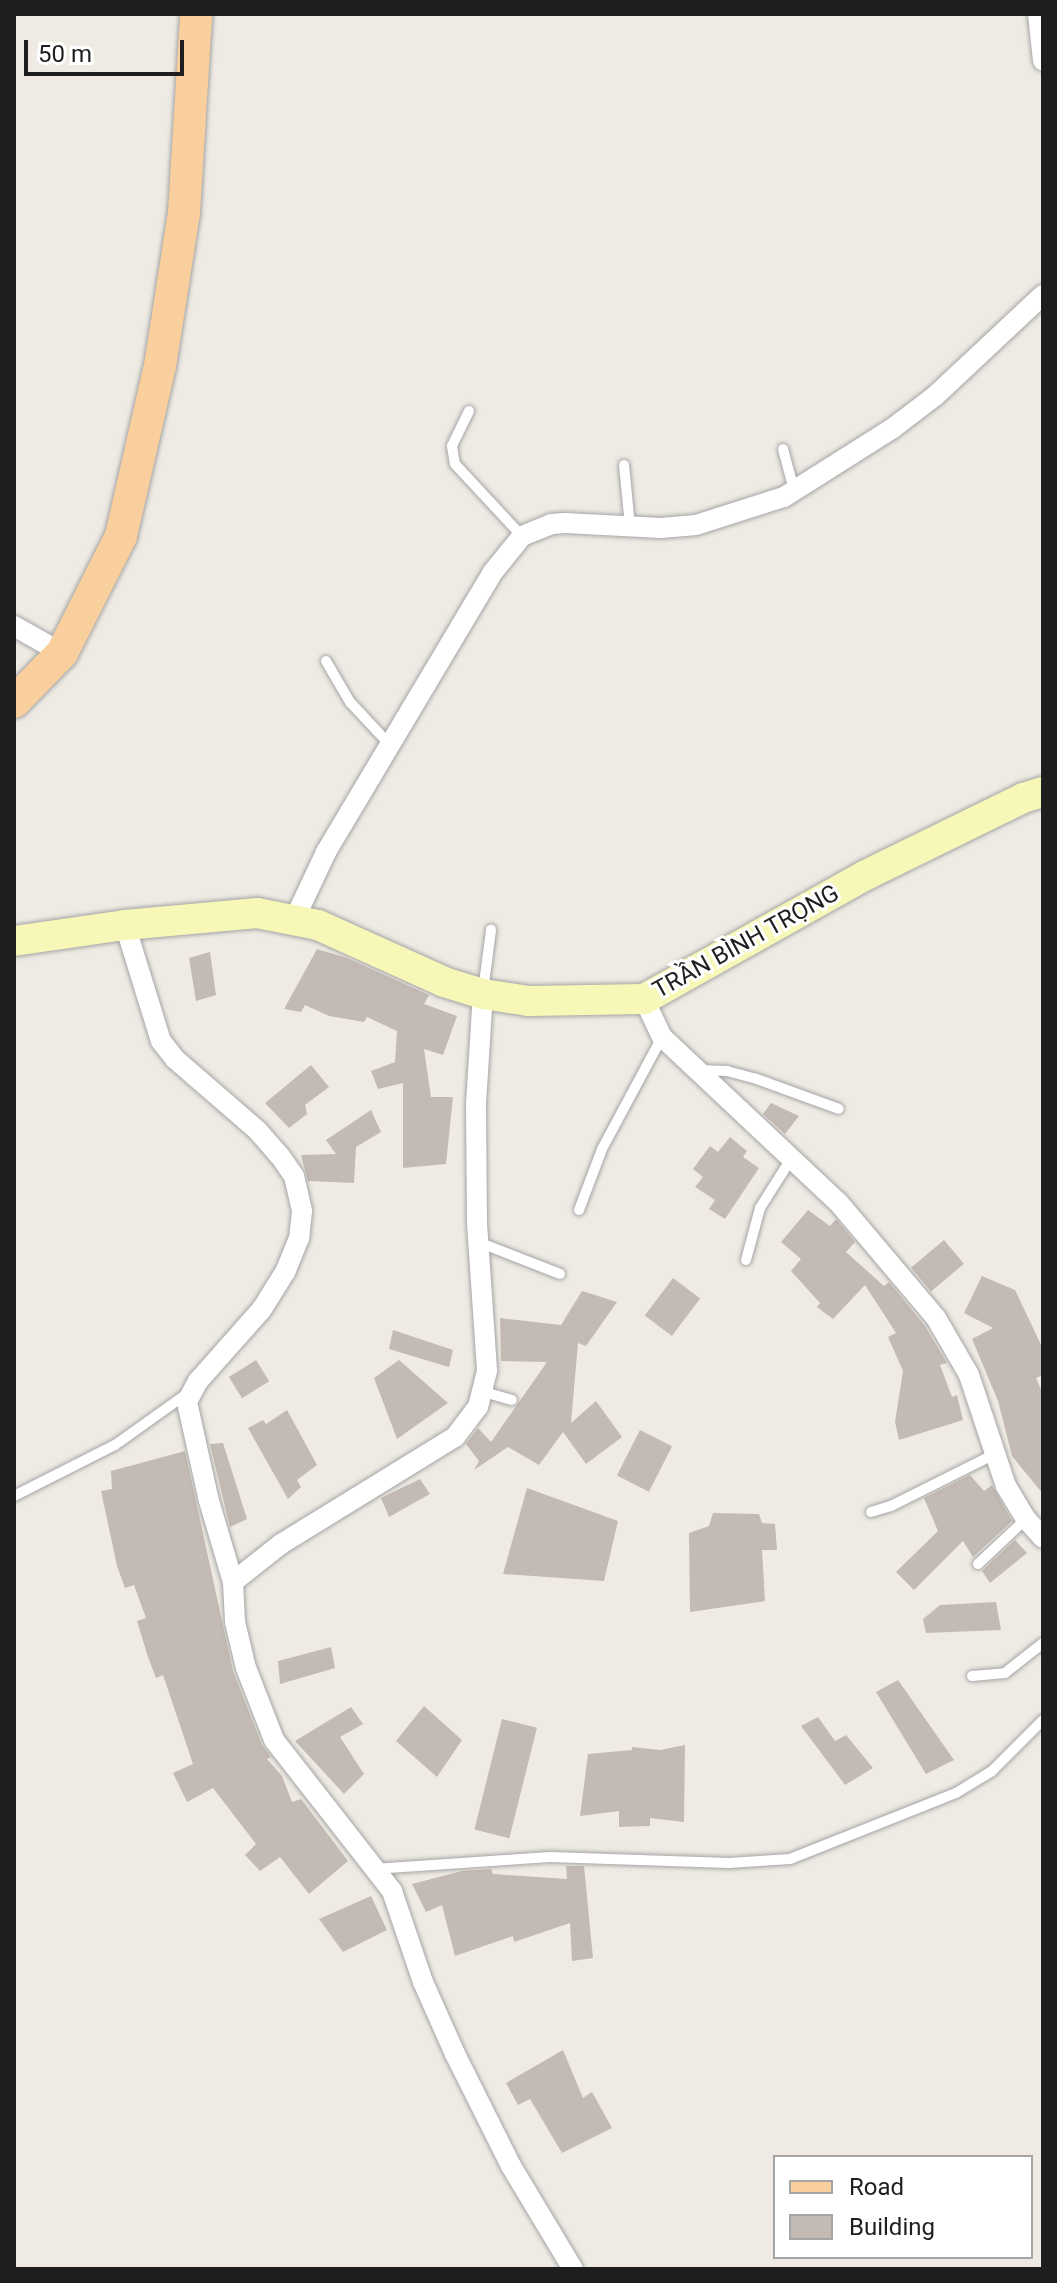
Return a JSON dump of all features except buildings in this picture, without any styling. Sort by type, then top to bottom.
[{"type":"main road","points":[[14,702],[62,653],[121,536],[160,366],[184,213],[196,14]]},
{"type":"street","points":[[1038,14],[1043,61]]},
{"type":"street","points":[[295,918],[326,852],[493,572],[522,536],[551,524],[630,527],[696,525],[749,510],[794,490],[893,428],[935,396],[1043,295]]},
{"type":"street","points":[[14,626],[62,653]]},
{"type":"street","name":"TRẦN BÌNH TRỌNG","points":[[14,941],[125,925],[257,913],[295,918],[444,982],[483,994],[529,1001],[644,999],[864,876],[1023,798],[1043,792]]},
{"type":"street","points":[[125,925],[161,1041],[175,1059],[258,1131],[280,1156],[294,1176],[302,1211],[299,1238],[285,1272],[262,1309],[190,1392],[187,1402],[209,1501],[233,1582],[235,1622],[242,1652],[274,1740],[392,1891],[423,1982],[511,2166],[573,2269]]},
{"type":"street","points":[[233,1582],[281,1544],[455,1437],[478,1407],[487,1370],[478,1242],[476,1104],[483,994]]},
{"type":"street","points":[[644,999],[662,1037],[838,1202],[910,1283],[936,1318],[969,1375],[1006,1486],[1026,1519],[1043,1538]]},
{"type":"lane","points":[[469,411],[452,446],[455,464],[522,536]]},
{"type":"lane","points":[[783,449],[794,490]]},
{"type":"lane","points":[[624,465],[630,527]]},
{"type":"lane","points":[[326,661],[350,702],[390,745]]},
{"type":"lane","points":[[483,994],[491,930]]},
{"type":"lane","points":[[579,1210],[602,1149],[662,1037]]},
{"type":"lane","points":[[697,1070],[727,1071],[754,1078],[839,1109]]},
{"type":"lane","points":[[746,1260],[760,1208],[791,1159]]},
{"type":"lane","points":[[478,1242],[560,1274]]},
{"type":"lane","points":[[14,1496],[115,1445],[190,1392]]},
{"type":"lane","points":[[484,1392],[512,1400]]},
{"type":"lane","points":[[871,1512],[891,1506],[995,1454]]},
{"type":"lane","points":[[978,1564],[1026,1519]]},
{"type":"lane","points":[[972,1676],[1005,1673],[1043,1643]]},
{"type":"lane","points":[[374,1869],[550,1857],[729,1863],[790,1859],[956,1793],[992,1771],[1043,1720]]}]
